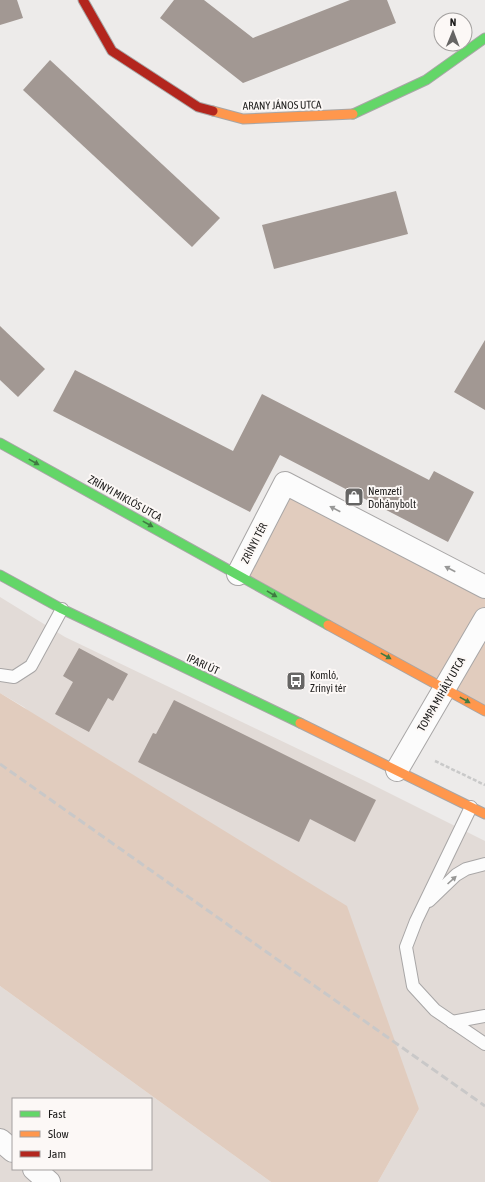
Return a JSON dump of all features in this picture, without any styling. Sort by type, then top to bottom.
[{"type":"street","name":"ARANY JÁNOS UTCA","points":[[83,0],[112,51],[198,107],[243,119],[351,115],[426,80],[485,38]]},
{"type":"street","name":"ZRÍNYI MIKLÓS UTCA","points":[[0,443],[238,574]]},
{"type":"street","name":"ZRÍNYI TÉR","points":[[485,586],[284,483],[238,574],[485,711]]},
{"type":"street","name":"IPARI ÚT","points":[[0,575],[62,609],[397,770],[485,814]]},
{"type":"street","name":"TOMPA MIHÁLY UTCA","points":[[397,770],[485,619]]},
{"type":"street","points":[[0,1140],[12,1150]]},
{"type":"street","points":[[35,1170],[49,1182]]},
{"type":"lane","points":[[0,675],[14,677],[31,666],[62,609]]},
{"type":"lane","points":[[471,807],[416,921],[406,947],[413,986],[435,1010],[485,1044]]},
{"type":"lane","points":[[424,906],[456,875],[466,869],[485,864]]},
{"type":"lane","points":[[452,1022],[485,1016]]},
{"type":"path","points":[[410,748],[485,785]]},
{"type":"shaded area","points":[[285,483],[485,587],[485,711],[238,574]]},
{"type":"shaded area","points":[[0,597],[65,637],[365,781],[485,841],[485,1182],[378,1182],[419,1109],[24,707],[0,693]]},
{"type":"shaded area","points":[[0,693],[347,906],[419,1109],[378,1182],[271,1182],[0,986]]},
{"type":"shaded area","points":[[0,986],[271,1182],[0,1182]]},
{"type":"building","points":[[0,0],[17,0],[23,18],[0,25]]},
{"type":"building","points":[[174,0],[204,0],[253,38],[350,0],[387,0],[396,23],[243,83],[160,18]]},
{"type":"building","points":[[50,60],[220,218],[192,247],[23,90]]},
{"type":"building","points":[[396,191],[408,234],[274,269],[262,225]]},
{"type":"building","points":[[0,326],[45,369],[18,397],[0,380]]},
{"type":"building","points":[[485,340],[485,410],[454,392]]},
{"type":"building","points":[[75,370],[233,451],[262,394],[429,480],[434,471],[474,492],[448,542],[280,455],[250,512],[53,411]]},
{"type":"building","points":[[79,648],[128,674],[113,701],[108,698],[89,732],[55,714],[73,682],[63,676]]},
{"type":"building","points":[[174,700],[376,800],[355,842],[310,819],[299,842],[138,762],[153,733],[156,734]]},
{"type":"railway","points":[[0,764],[485,1106]]},
{"type":"traffic: fast","points":[[353,114],[426,80],[485,38]]},
{"type":"traffic: fast","points":[[0,443],[328,625]]},
{"type":"traffic: fast","points":[[0,575],[62,609],[300,723]]},
{"type":"traffic: slow","points":[[213,111],[243,119],[353,114]]},
{"type":"traffic: slow","points":[[328,625],[485,711]]},
{"type":"traffic: slow","points":[[300,723],[485,814]]},
{"type":"traffic: jam","points":[[83,0],[112,51],[198,107],[213,111]]},
{"type":"place","name":"Nemzeti Dohánybolt","points":[[354,497]]},
{"type":"place","name":"Komló, Zrínyi tér","points":[[296,681]]}]
